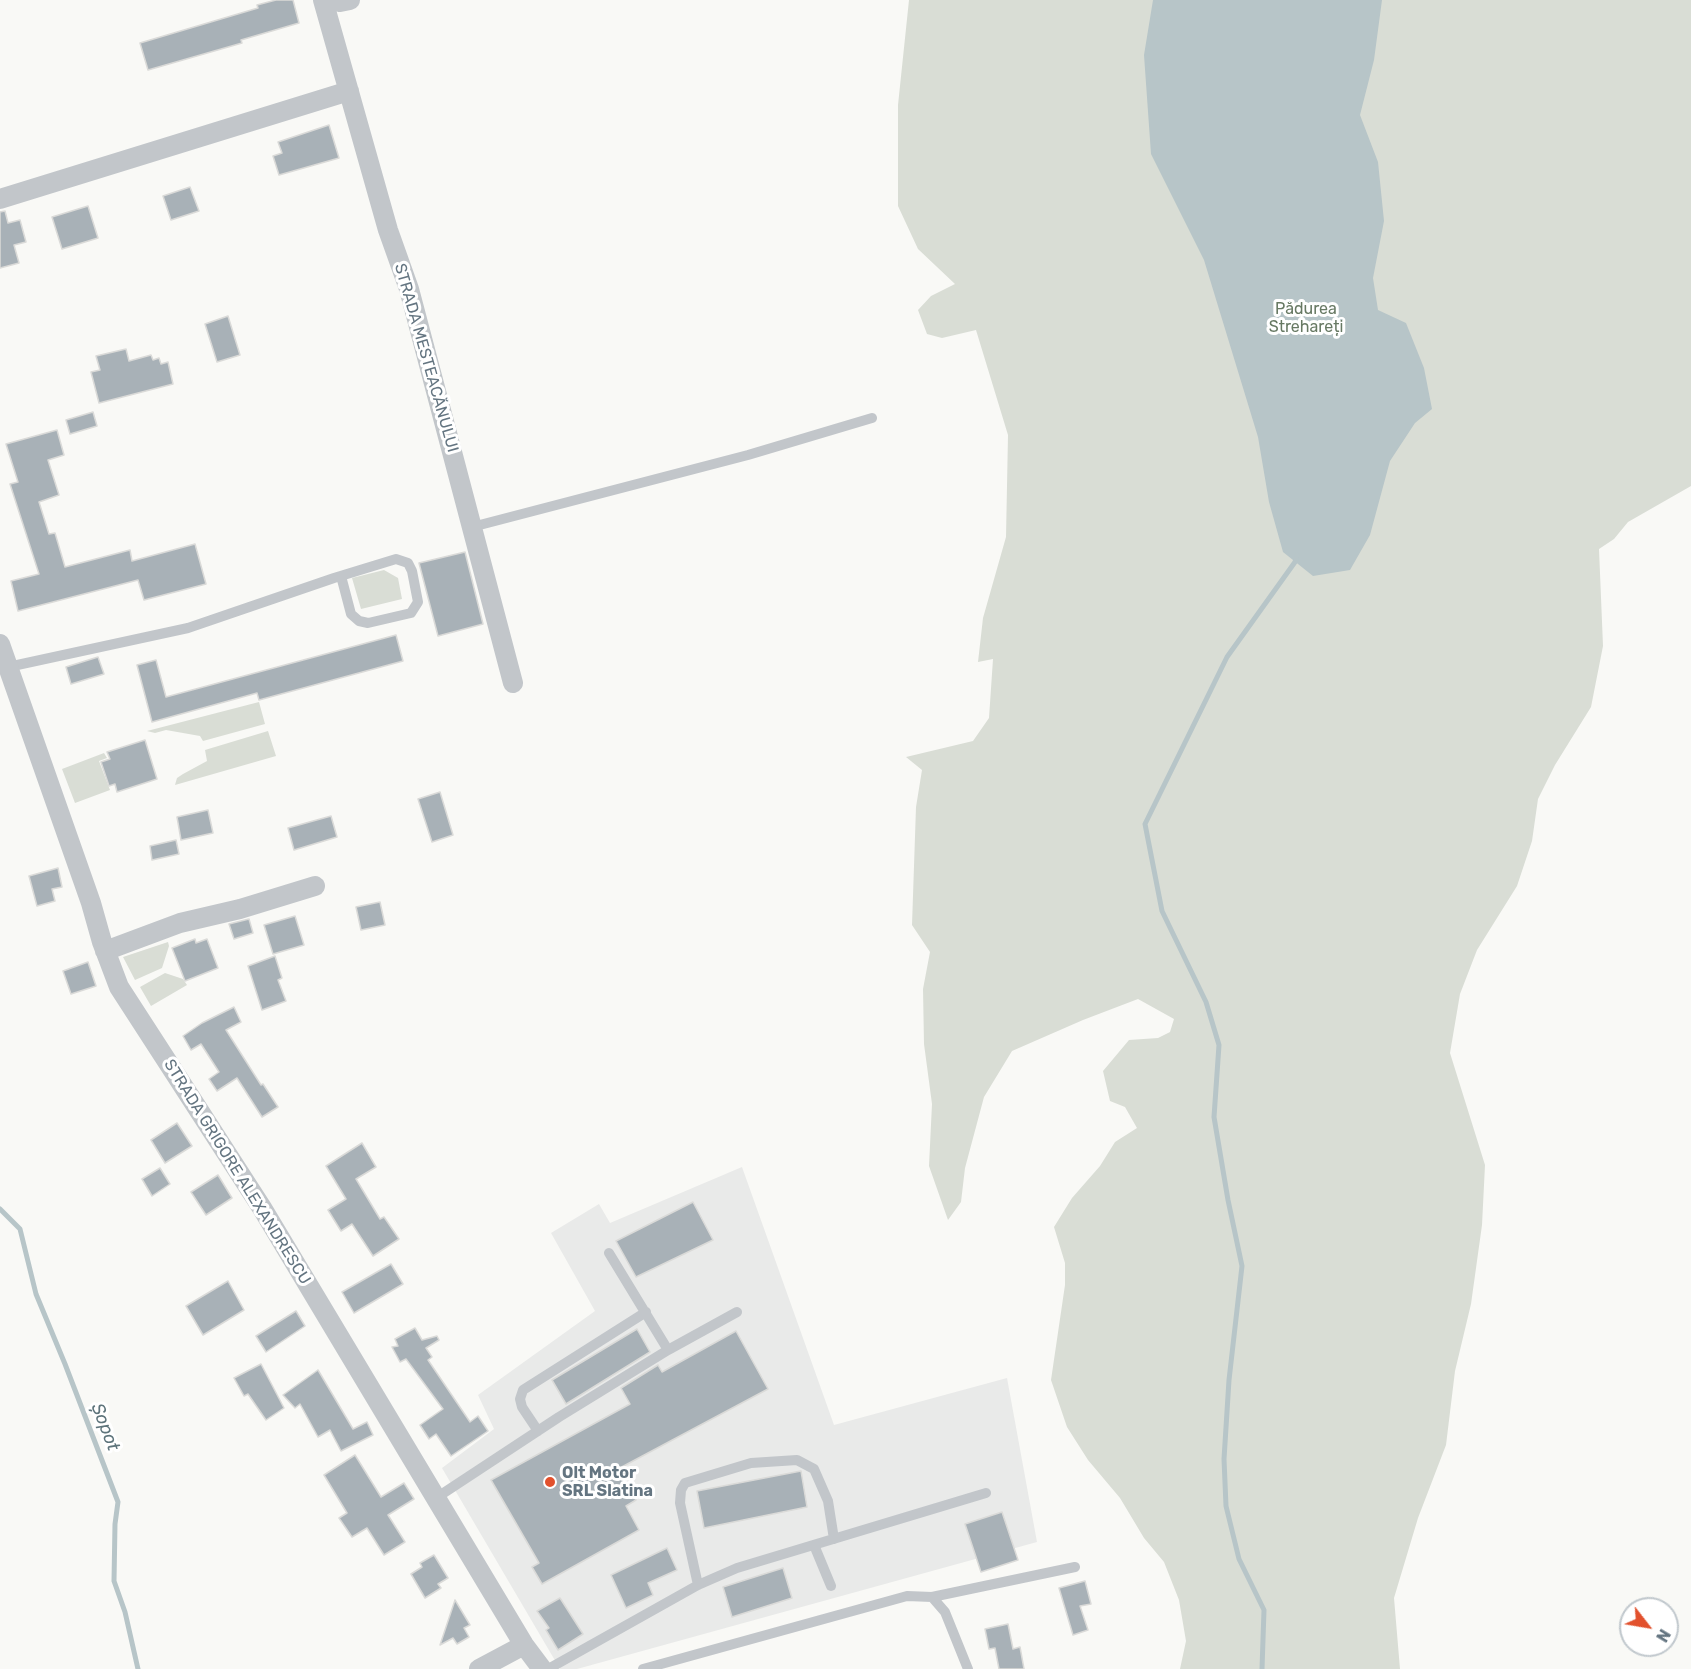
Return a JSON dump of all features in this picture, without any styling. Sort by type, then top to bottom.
[{"type":"street","name":"STRADA MESTEACĂNULUI","points":[[323,0],[388,230],[409,289],[513,683]]},
{"type":"street","points":[[334,0],[340,2],[350,0]]},
{"type":"street","points":[[0,199],[349,91]]},
{"type":"street","name":"STRADA GRIGORE ALEXANDRESCU","points":[[0,644],[119,987],[262,1208],[524,1645],[542,1669]]},
{"type":"street","points":[[105,951],[180,923],[240,909],[315,886]]},
{"type":"street","points":[[479,1669],[524,1645]]},
{"type":"lane","points":[[472,527],[748,454],[872,418]]},
{"type":"lane","points":[[8,667],[188,628],[341,576],[396,559],[408,563],[412,571],[418,602],[411,613],[368,623],[358,621],[351,614],[341,576]]},
{"type":"lane","points":[[609,1253],[668,1350]]},
{"type":"lane","points":[[538,1431],[522,1407],[520,1398],[524,1390],[646,1312]]},
{"type":"lane","points":[[436,1498],[668,1350],[737,1312]]},
{"type":"lane","points":[[698,1585],[680,1503],[681,1490],[685,1483],[751,1463],[797,1460],[814,1469],[828,1501],[834,1539]]},
{"type":"lane","points":[[548,1669],[698,1585],[737,1568],[986,1493]]},
{"type":"lane","points":[[814,1545],[831,1586]]},
{"type":"lane","points":[[643,1669],[701,1651],[907,1596],[932,1598],[1075,1567]]},
{"type":"lane","points":[[932,1598],[945,1612],[968,1669]]},
{"type":"shaded area","points":[[1153,0],[1382,0],[1374,60],[1360,115],[1378,162],[1384,221],[1373,278],[1378,310],[1406,323],[1424,368],[1432,409],[1415,423],[1390,461],[1370,535],[1350,570],[1313,576],[1283,552],[1269,502],[1258,437],[1204,260],[1151,154],[1144,55]]},
{"type":"shaded area","points":[[742,1167],[834,1425],[1007,1378],[1037,1542],[577,1669],[560,1669],[442,1468],[494,1429],[478,1395],[595,1311],[551,1233],[599,1204],[610,1223]]},
{"type":"green space","name":"Pădurea Strehareți","points":[[909,0],[1691,0],[1691,486],[1628,522],[1614,539],[1599,549],[1603,646],[1591,707],[1555,765],[1538,799],[1532,841],[1517,886],[1477,950],[1460,994],[1450,1053],[1485,1165],[1482,1225],[1471,1304],[1455,1371],[1446,1445],[1418,1518],[1394,1598],[1400,1669],[1180,1669],[1186,1641],[1179,1600],[1164,1562],[1144,1538],[1120,1498],[1088,1460],[1067,1427],[1051,1380],[1065,1285],[1065,1263],[1054,1227],[1072,1198],[1100,1166],[1115,1142],[1137,1128],[1125,1107],[1110,1101],[1103,1071],[1129,1040],[1158,1038],[1170,1032],[1174,1019],[1138,999],[1012,1051],[984,1097],[965,1168],[961,1202],[948,1220],[929,1166],[932,1104],[924,1044],[923,989],[930,952],[912,925],[916,807],[922,770],[906,757],[973,741],[989,718],[993,659],[978,662],[983,618],[1006,537],[1008,435],[976,330],[942,338],[927,334],[918,310],[931,296],[955,284],[918,249],[898,206],[898,105]]},
{"type":"green space","points":[[384,570],[398,578],[402,599],[361,609],[352,578]]},
{"type":"green space","points":[[259,702],[265,724],[203,741],[200,736],[166,730],[155,733],[147,731]]},
{"type":"green space","points":[[268,731],[276,756],[175,785],[177,778],[207,761],[205,750]]},
{"type":"green space","points":[[104,753],[107,758],[99,761],[110,790],[75,803],[62,769]]},
{"type":"green space","points":[[168,942],[169,946],[162,968],[135,980],[123,957]]},
{"type":"green space","points":[[165,973],[183,979],[187,985],[151,1006],[140,987]]},
{"type":"building","points":[[276,0],[293,0],[299,23],[241,40],[242,43],[148,70],[140,43],[258,8],[257,5]]},
{"type":"building","points":[[329,125],[339,158],[279,175],[273,156],[282,153],[278,142]]},
{"type":"building","points":[[190,187],[199,211],[171,220],[163,196]]},
{"type":"building","points":[[88,206],[98,238],[62,249],[52,217]]},
{"type":"building","points":[[5,211],[8,223],[20,220],[26,242],[14,245],[19,263],[0,268],[0,212]]},
{"type":"building","points":[[228,316],[240,355],[217,362],[205,324]]},
{"type":"building","points":[[126,349],[129,361],[151,355],[153,360],[159,358],[161,364],[168,362],[173,384],[99,403],[91,372],[100,370],[96,356]]},
{"type":"building","points":[[93,412],[97,426],[70,434],[66,420]]},
{"type":"building","points":[[57,430],[64,455],[48,460],[59,495],[39,502],[49,534],[55,533],[65,567],[130,550],[132,561],[195,544],[206,584],[144,600],[138,580],[18,611],[11,581],[39,574],[10,484],[18,482],[6,444]]},
{"type":"building","points":[[465,552],[483,624],[438,636],[419,563]]},
{"type":"building","points":[[396,635],[403,661],[259,700],[257,693],[152,722],[137,665],[156,660],[166,697]]},
{"type":"building","points":[[98,657],[104,674],[71,684],[66,667]]},
{"type":"building","points":[[145,740],[157,779],[117,792],[115,784],[109,786],[101,762],[110,759],[107,752]]},
{"type":"building","points":[[440,792],[453,835],[432,842],[418,799]]},
{"type":"building","points":[[208,810],[213,833],[181,840],[177,817]]},
{"type":"building","points":[[331,816],[337,837],[294,850],[288,828]]},
{"type":"building","points":[[176,840],[179,854],[152,860],[150,846]]},
{"type":"building","points":[[58,868],[62,887],[52,889],[55,901],[37,906],[29,876]]},
{"type":"building","points":[[380,902],[385,925],[361,930],[356,907]]},
{"type":"building","points":[[295,916],[304,945],[273,954],[264,925]]},
{"type":"building","points":[[249,919],[253,933],[234,939],[229,924]]},
{"type":"building","points":[[195,939],[196,943],[207,939],[218,968],[185,981],[172,948]]},
{"type":"building","points":[[275,956],[282,978],[278,980],[286,1001],[262,1010],[248,966]]},
{"type":"building","points":[[88,962],[96,986],[71,994],[63,971]]},
{"type":"building","points":[[234,1007],[241,1022],[226,1030],[278,1107],[262,1117],[237,1078],[217,1091],[209,1079],[219,1072],[201,1044],[191,1050],[183,1036],[202,1023]]},
{"type":"building","points":[[177,1123],[192,1146],[165,1163],[151,1140]]},
{"type":"building","points":[[362,1143],[376,1167],[356,1179],[380,1219],[384,1217],[399,1239],[373,1256],[352,1224],[341,1231],[328,1210],[346,1199],[326,1166]]},
{"type":"building","points":[[160,1168],[170,1184],[152,1196],[142,1179]]},
{"type":"building","points":[[218,1175],[232,1198],[206,1215],[191,1192]]},
{"type":"building","points":[[693,1202],[713,1240],[636,1277],[616,1241]]},
{"type":"building","points":[[391,1264],[403,1284],[354,1313],[342,1292]]},
{"type":"building","points":[[228,1281],[244,1310],[203,1335],[186,1306]]},
{"type":"building","points":[[296,1311],[305,1326],[266,1352],[256,1336]]},
{"type":"building","points":[[415,1328],[422,1340],[437,1336],[439,1340],[426,1348],[432,1357],[428,1360],[470,1422],[478,1416],[488,1431],[451,1456],[436,1434],[429,1439],[420,1425],[443,1409],[406,1359],[400,1362],[392,1347],[398,1346],[395,1339]]},
{"type":"building","points":[[637,1329],[650,1352],[566,1404],[552,1380]]},
{"type":"building","points":[[736,1331],[768,1389],[618,1469],[636,1500],[626,1506],[639,1530],[542,1584],[532,1567],[539,1563],[491,1480],[630,1404],[621,1388],[658,1365],[662,1372]]},
{"type":"building","points":[[261,1364],[284,1408],[266,1420],[248,1394],[244,1396],[234,1378]]},
{"type":"building","points":[[318,1370],[353,1429],[367,1422],[373,1435],[341,1451],[330,1430],[318,1437],[300,1404],[295,1408],[283,1395]]},
{"type":"building","points":[[355,1455],[381,1497],[404,1483],[414,1499],[388,1515],[405,1542],[384,1555],[367,1528],[352,1537],[339,1518],[347,1513],[324,1475]]},
{"type":"building","points":[[801,1471],[807,1507],[704,1528],[697,1491]]},
{"type":"building","points":[[1002,1512],[1018,1560],[981,1572],[965,1524]]},
{"type":"building","points":[[667,1548],[677,1570],[648,1583],[653,1595],[626,1608],[611,1575]]},
{"type":"building","points":[[434,1555],[448,1578],[438,1584],[441,1588],[425,1598],[411,1574],[422,1567],[420,1563]]},
{"type":"building","points":[[783,1568],[792,1598],[732,1617],[723,1587]]},
{"type":"building","points":[[1085,1581],[1091,1604],[1080,1606],[1088,1630],[1073,1635],[1059,1588]]},
{"type":"building","points":[[560,1598],[583,1634],[558,1650],[546,1630],[549,1628],[537,1611]]},
{"type":"building","points":[[455,1600],[470,1625],[464,1628],[469,1637],[457,1644],[453,1638],[440,1645]]},
{"type":"building","points":[[1008,1624],[1013,1649],[1020,1647],[1024,1669],[999,1669],[995,1648],[989,1649],[985,1629]]},
{"type":"waterway","points":[[1262,1669],[1264,1610],[1239,1559],[1226,1506],[1224,1459],[1229,1380],[1242,1266],[1214,1117],[1219,1045],[1206,1002],[1162,911],[1145,824],[1227,657],[1295,562],[1297,555]]},
{"type":"waterway","name":"Șopot","points":[[0,1209],[20,1229],[36,1294],[118,1502],[115,1524],[114,1581],[125,1612],[138,1669]]},
{"type":"place","name":"Olt Motor SRL Slatina","points":[[550,1482]]}]
